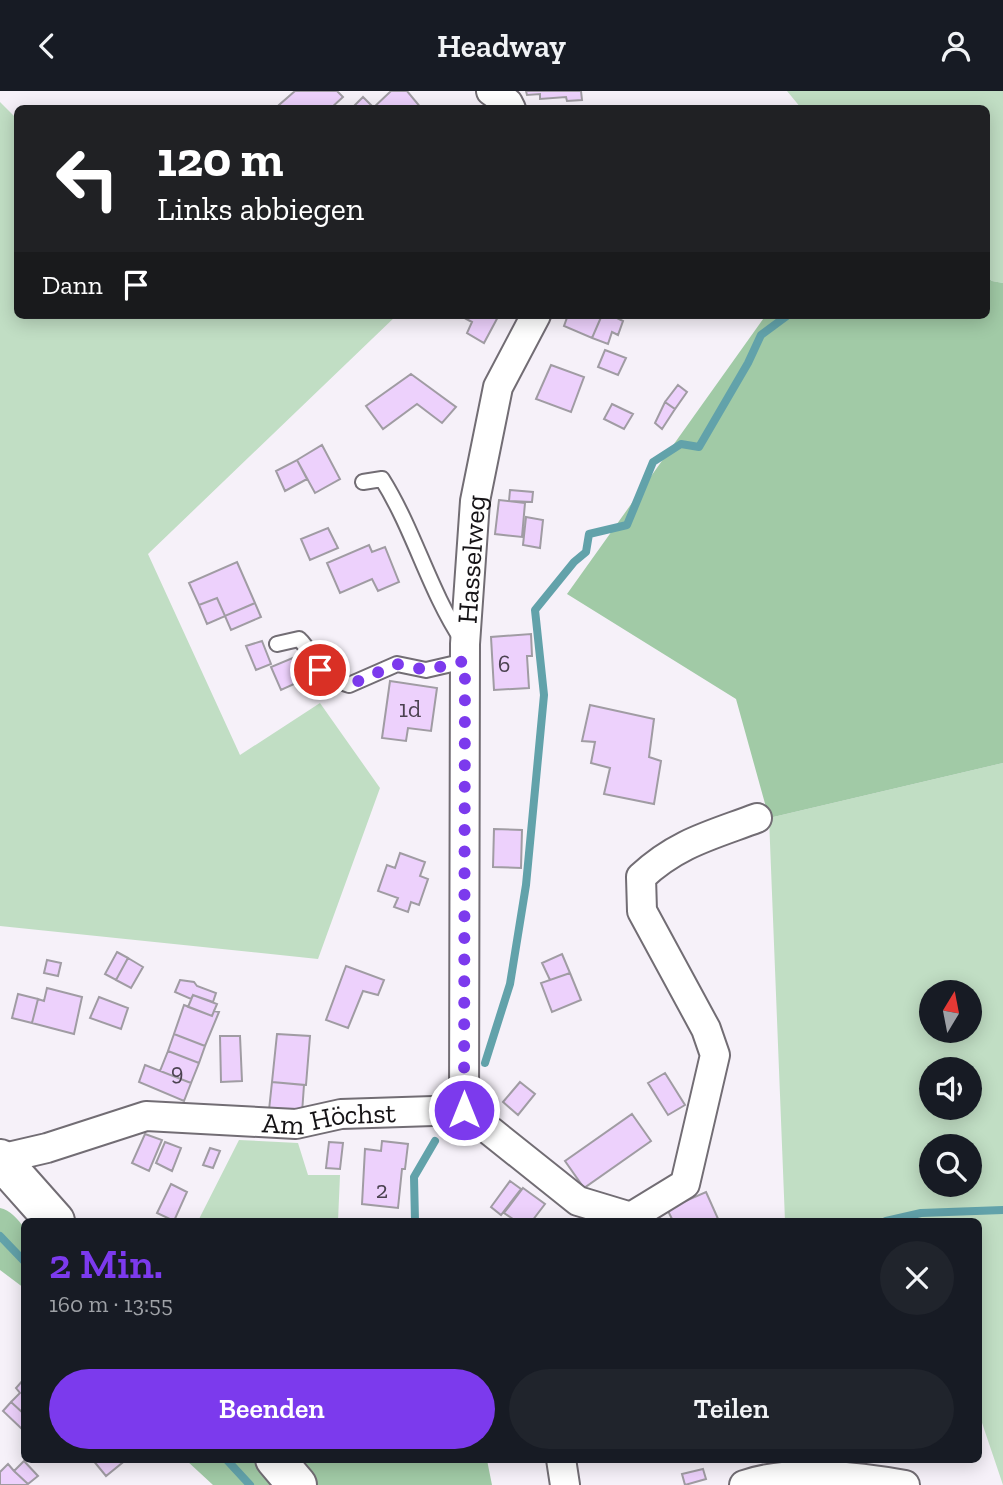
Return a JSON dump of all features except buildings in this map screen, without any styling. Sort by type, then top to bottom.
[{"type":"main road","points":[[0,1159],[52,1218]]},
{"type":"main road","points":[[278,1463],[297,1485]]},
{"type":"street","points":[[491,91],[509,105]]},
{"type":"street","name":"Hasselweg","points":[[464,1110],[465,653],[475,501],[498,387],[534,319]]},
{"type":"street","points":[[634,1218],[685,1184],[715,1055],[706,1029],[642,911],[641,877],[660,859],[679,847],[757,818]]},
{"type":"street","points":[[464,1110],[578,1201],[629,1218]]},
{"type":"street","name":"Am Höchst","points":[[0,1159],[47,1148],[146,1116],[296,1124],[341,1114],[464,1110]]},
{"type":"street","points":[[561,1463],[565,1485]]},
{"type":"street","points":[[744,1485],[761,1479],[809,1476],[873,1479],[905,1485]]},
{"type":"lane","points":[[277,644],[299,639],[309,649],[320,670],[332,679],[349,685],[397,664],[426,670],[465,653],[389,489],[382,479],[363,482]]},
{"type":"green space","points":[[787,91],[1003,91],[1003,283],[990,279],[990,105],[799,105]]},
{"type":"green space","points":[[0,102],[14,116],[14,319],[393,319],[148,554],[240,755],[320,703],[380,788],[318,959],[0,926]]},
{"type":"green space","points":[[990,279],[1003,283],[1003,763],[769,818],[736,699],[567,594],[763,319],[990,319]]},
{"type":"green space","points":[[1003,763],[1003,1485],[982,1423],[982,1218],[785,1218],[769,818]]},
{"type":"green space","points":[[239,1140],[298,1143],[308,1175],[340,1175],[338,1218],[200,1218]]},
{"type":"green space","points":[[0,1208],[21,1224],[21,1286],[0,1270]]},
{"type":"green space","points":[[189,1463],[268,1463],[274,1468],[298,1463],[488,1463],[492,1485],[213,1485]]},
{"type":"waterway","points":[[485,1063],[510,984],[526,885],[544,695],[535,610],[574,562],[586,552],[589,534],[627,525],[653,462],[681,444],[699,447],[748,363],[761,335],[783,319]]},
{"type":"waterway","points":[[415,1218],[414,1177],[435,1141]]},
{"type":"waterway","points":[[899,1218],[921,1213],[1003,1210]]},
{"type":"waterway","points":[[0,1236],[21,1258]]},
{"type":"waterway","points":[[230,1463],[250,1485]]},
{"type":"route","points":[[320,670],[332,679],[349,685],[397,664],[426,670],[465,661],[464,1110]]}]
